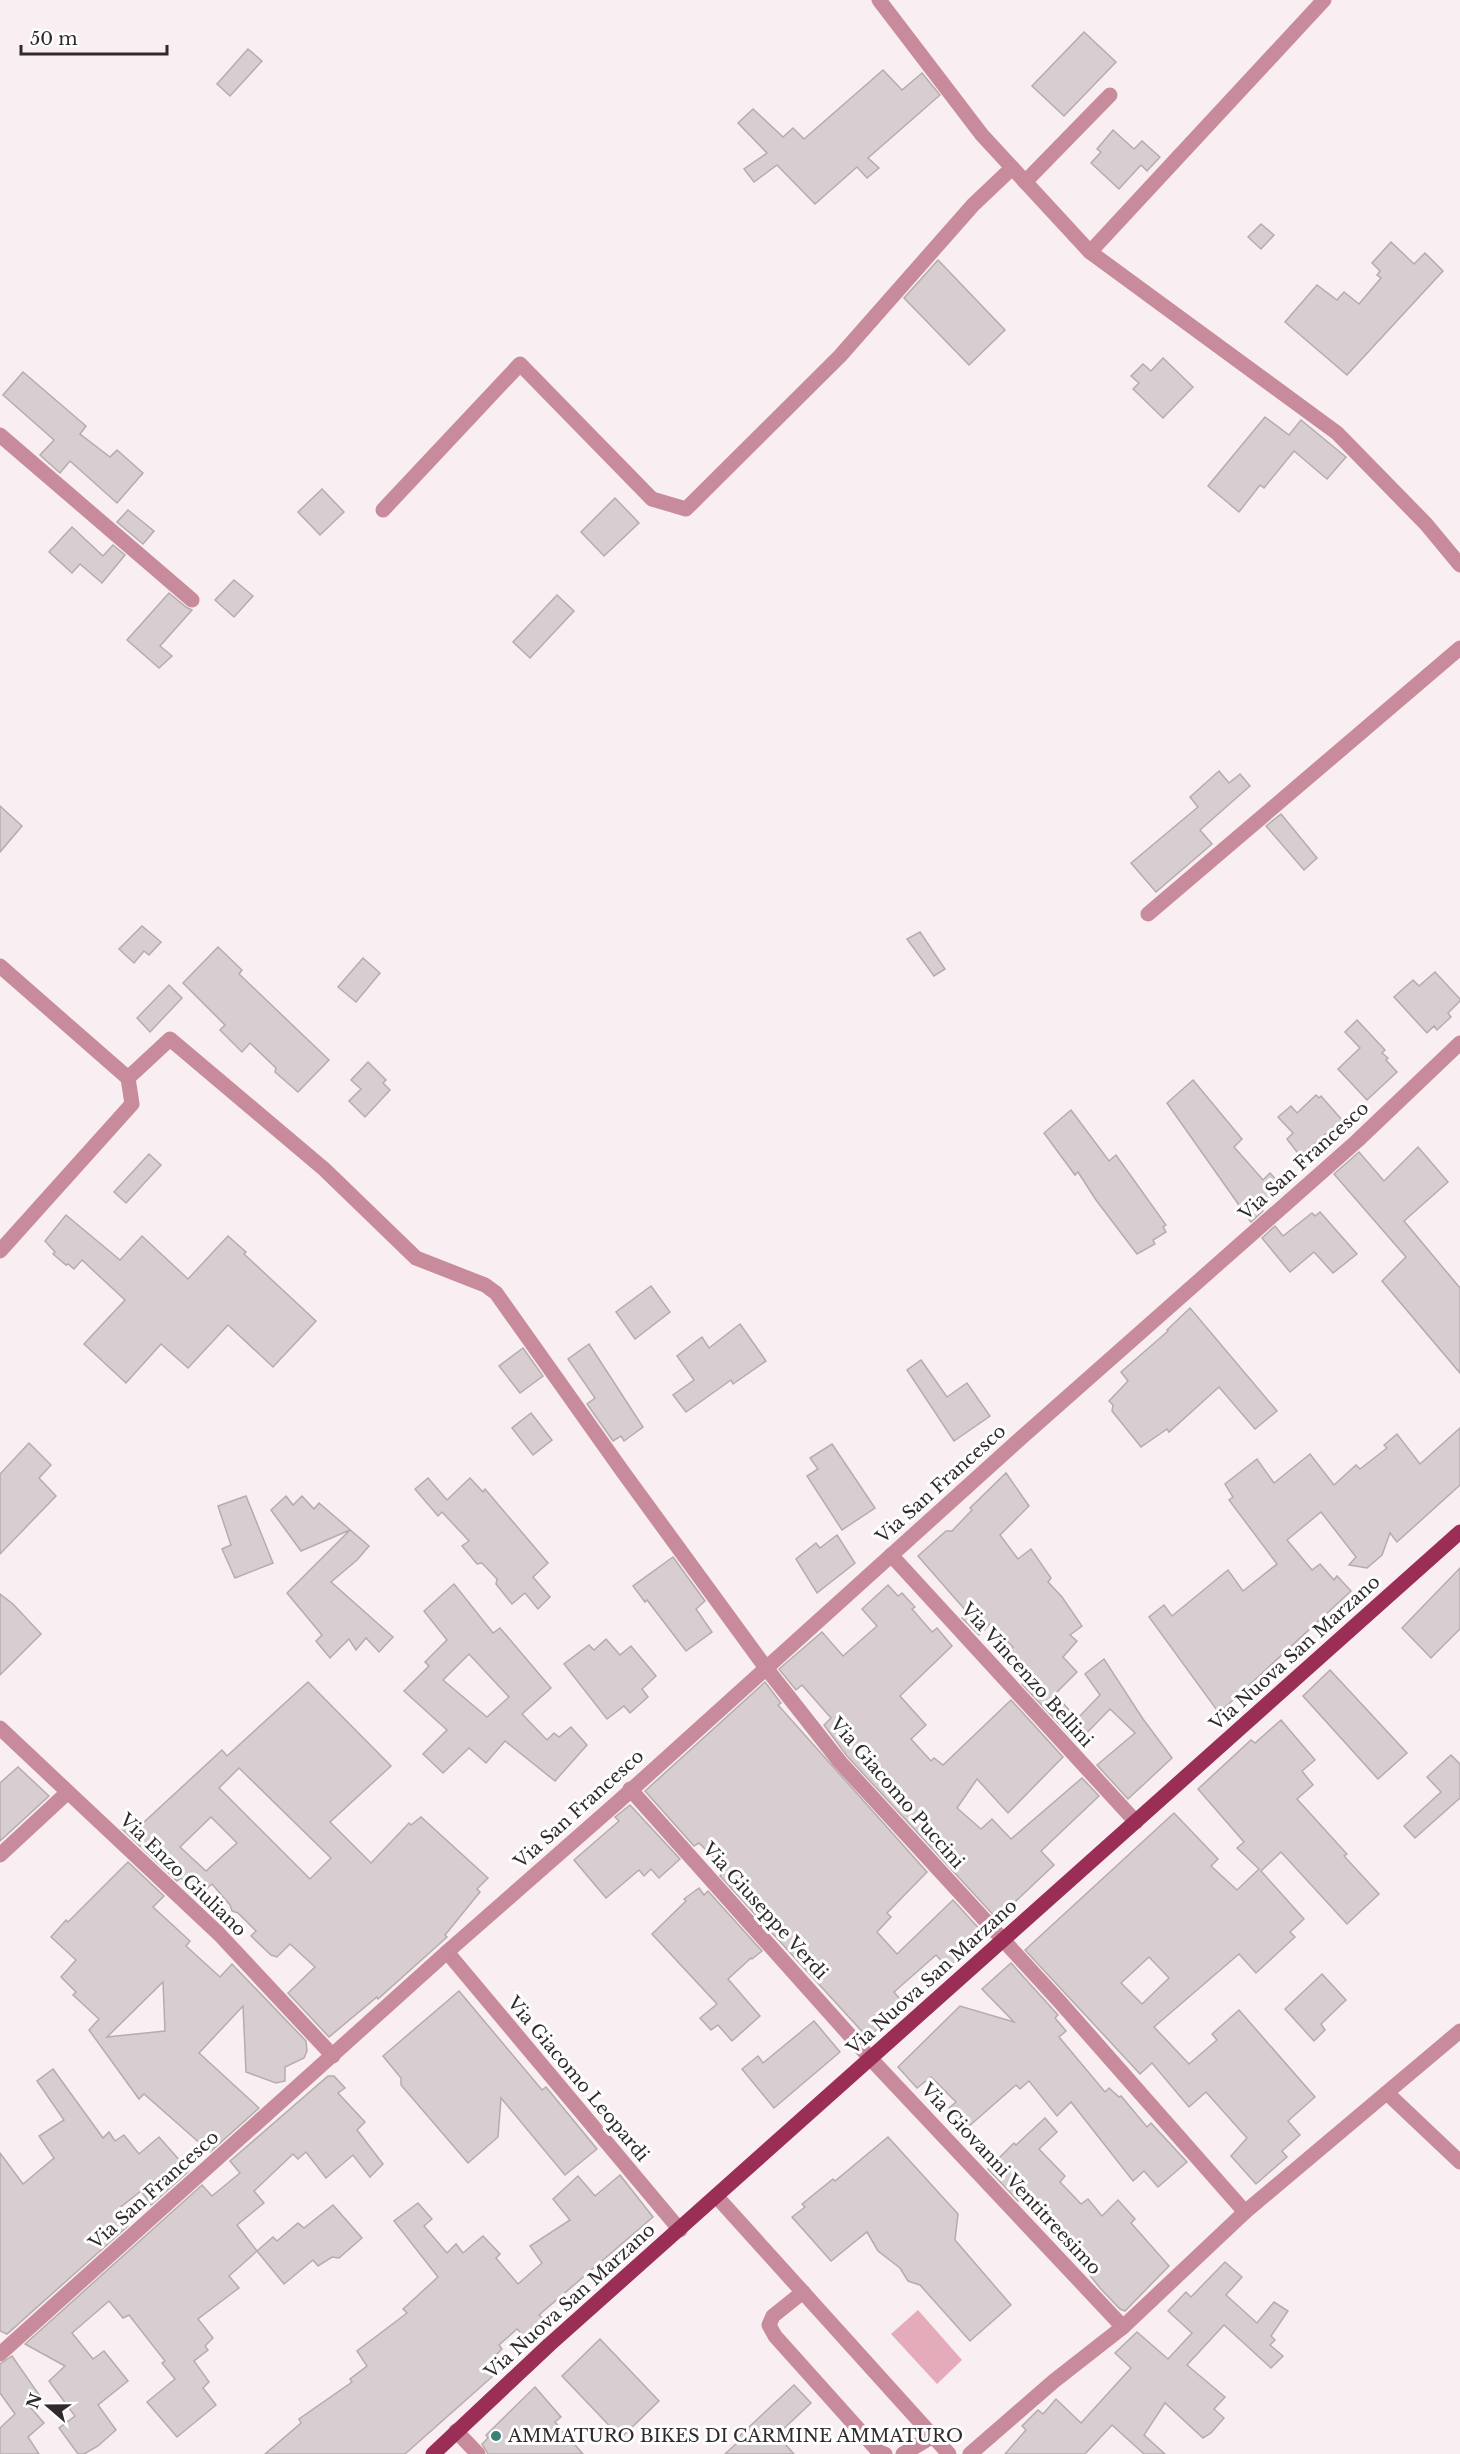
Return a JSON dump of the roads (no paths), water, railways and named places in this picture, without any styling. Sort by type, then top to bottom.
[{"type":"main road","name":"Via Nuova San Marzano","points":[[433,2454],[870,2058],[1460,1532]]},
{"type":"street","points":[[879,0],[982,135],[1090,252],[1337,433],[1426,524],[1460,565]]},
{"type":"street","points":[[1090,252],[1324,0]]},
{"type":"street","points":[[1025,182],[1110,95]]},
{"type":"street","points":[[383,510],[520,364],[652,499],[686,509],[840,356],[973,205],[1012,168]]},
{"type":"street","points":[[0,435],[192,600]]},
{"type":"street","points":[[1148,914],[1460,648]]},
{"type":"street","points":[[0,966],[128,1078],[132,1104],[0,1251]]},
{"type":"street","name":"Via Giacomo Puccini","points":[[128,1078],[171,1039],[324,1169],[416,1258],[485,1285],[496,1293],[766,1668],[840,1762],[1060,2002],[1245,2212]]},
{"type":"street","name":"Via San Francesco","points":[[0,2354],[447,1952],[619,1802],[630,1789],[891,1554],[1358,1141],[1460,1043]]},
{"type":"street","name":"Via Vincenzo Bellini","points":[[891,1554],[1009,1686],[1136,1822]]},
{"type":"street","name":"Via Enzo Giuliano","points":[[0,1728],[219,1934],[333,2056]]},
{"type":"street","name":"Via Giuseppe Verdi","points":[[630,1789],[870,2058]]},
{"type":"street","points":[[0,1855],[68,1792]]},
{"type":"street","name":"Via Giacomo Leopardi","points":[[447,1952],[680,2230]]},
{"type":"street","points":[[970,2454],[1054,2381],[1123,2327],[1245,2212],[1460,2031]]},
{"type":"street","name":"Via Giovanni Ventitreesimo","points":[[870,2058],[1123,2327]]},
{"type":"street","points":[[1387,2093],[1460,2163]]},
{"type":"street","points":[[717,2197],[949,2454]]},
{"type":"street","points":[[803,2292],[773,2316],[769,2325],[775,2336],[879,2452],[885,2454]]},
{"type":"street","points":[[456,2431],[478,2454]]},
{"type":"street","points":[[903,2454],[933,2436]]},
{"type":"place","name":"AMMATURO BIKES DI CARMINE AMMATURO","points":[[496,2436]]}]
